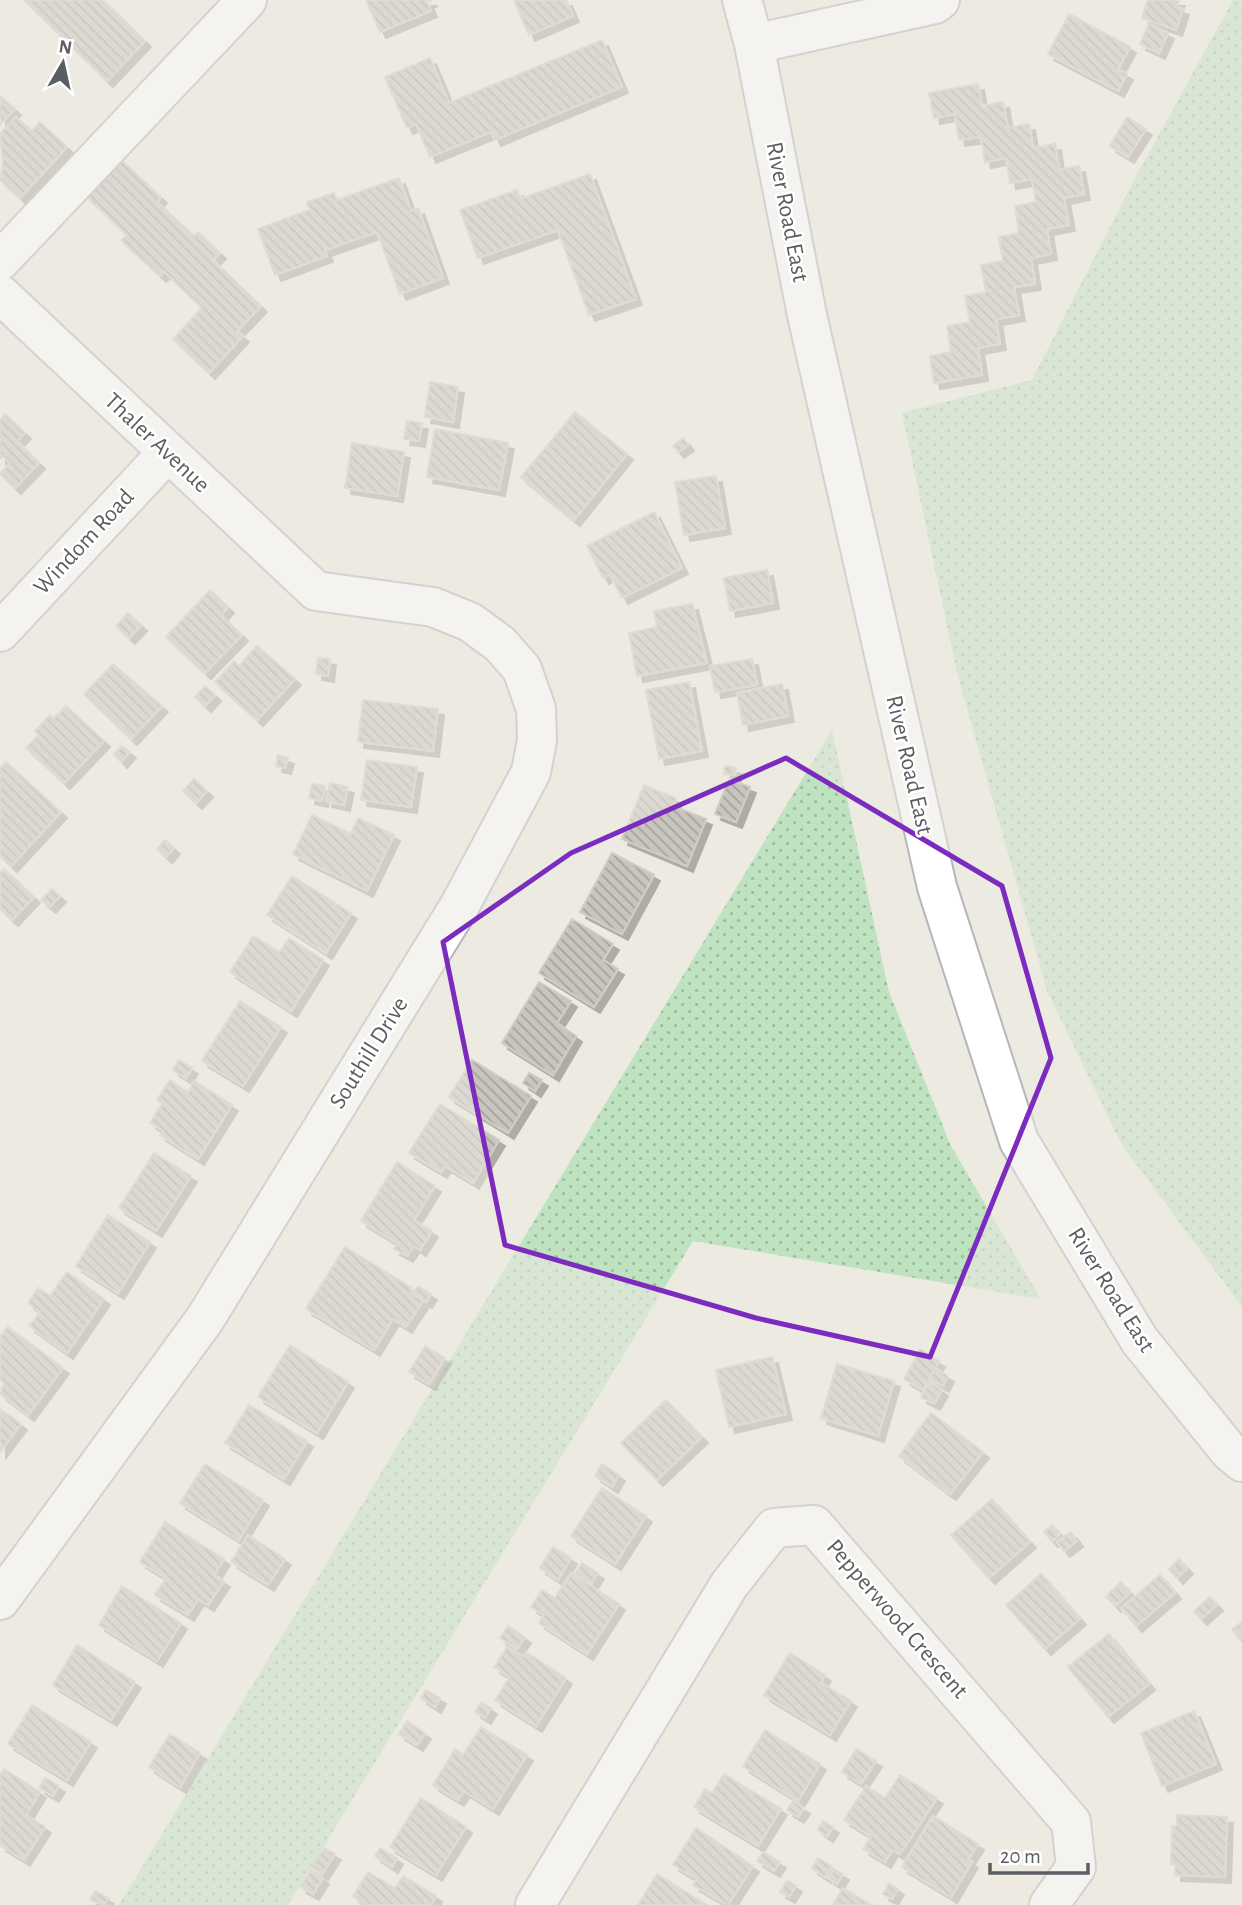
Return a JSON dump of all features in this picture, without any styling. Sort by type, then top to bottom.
[{"type":"street","points":[[0,261],[247,0]]},
{"type":"street","name":"River Road East","points":[[742,0],[754,44],[807,315],[937,887],[1019,1141],[1140,1341],[1230,1452],[1242,1462]]},
{"type":"street","points":[[754,44],[935,4],[940,0]]},
{"type":"street","name":"Thaler Avenue","points":[[0,294],[316,591]]},
{"type":"street","name":"Windom Road","points":[[0,632],[167,453]]},
{"type":"street","name":"Southill Drive","points":[[0,1600],[205,1319],[460,905],[531,772],[537,740],[536,709],[522,669],[500,644],[470,622],[433,607],[316,591]]},
{"type":"street","name":"Pepperwood Crescent","points":[[535,1905],[729,1585],[774,1528],[814,1524],[1071,1822],[1076,1867],[1049,1905]]},
{"type":"highlighted area","points":[[786,758],[1002,886],[1051,1058],[930,1357],[756,1318],[505,1245],[443,942],[571,853]]},
{"type":"green space","points":[[1233,0],[1242,0],[1242,1307],[1122,1145],[1047,991],[957,673],[902,413],[1032,380],[1132,184]]},
{"type":"green space","points":[[832,730],[889,992],[951,1146],[1041,1299],[693,1241],[288,1905],[119,1905]]},
{"type":"building","points":[[24,0],[103,0],[145,41],[107,81]]},
{"type":"building","points":[[366,0],[432,0],[427,2],[431,11],[380,32]]},
{"type":"building","points":[[514,0],[566,0],[573,16],[529,35]]},
{"type":"building","points":[[1148,0],[1179,0],[1176,7],[1183,9],[1176,30],[1142,18]]},
{"type":"building","points":[[1069,14],[1130,47],[1118,69],[1127,74],[1118,91],[1048,54]]},
{"type":"building","points":[[1149,24],[1168,33],[1159,53],[1140,44]]},
{"type":"building","points":[[602,40],[622,87],[495,140],[491,132],[430,157],[416,124],[407,128],[385,77],[430,58],[449,103]]},
{"type":"building","points":[[978,84],[982,106],[1003,102],[1008,128],[1029,124],[1033,148],[1055,144],[1059,170],[1079,166],[1084,194],[1064,198],[1069,225],[1047,229],[1051,254],[1031,258],[1035,284],[1014,287],[1019,315],[996,319],[1000,344],[978,348],[982,375],[934,383],[930,356],[951,352],[947,326],[970,322],[965,296],[986,292],[981,265],[1003,261],[999,237],[1019,233],[1015,206],[1036,202],[1032,179],[1010,183],[1006,158],[985,162],[981,137],[959,140],[955,114],[934,118],[929,93]]},
{"type":"building","points":[[0,96],[15,109],[0,125]]},
{"type":"building","points":[[16,117],[32,131],[40,122],[67,147],[20,198],[0,180],[3,163],[0,134]]},
{"type":"building","points":[[1127,117],[1146,129],[1128,157],[1110,146]]},
{"type":"building","points":[[120,159],[161,197],[157,202],[194,236],[198,232],[220,253],[213,260],[261,306],[237,331],[243,336],[209,373],[173,339],[202,308],[165,272],[160,276],[121,240],[127,235],[85,195]]},
{"type":"building","points":[[590,174],[636,299],[589,315],[558,230],[478,258],[460,210],[517,190],[520,199]]},
{"type":"building","points":[[399,178],[411,211],[418,208],[443,278],[400,294],[377,232],[325,250],[327,256],[275,275],[258,229],[310,210],[307,202],[334,193],[337,200]]},
{"type":"building","points":[[430,382],[458,387],[453,422],[425,417]]},
{"type":"building","points":[[575,412],[627,454],[574,520],[521,477]]},
{"type":"building","points":[[5,414],[25,433],[17,441],[39,463],[15,488],[0,474],[10,463],[3,456],[0,459],[0,420]]},
{"type":"building","points":[[407,421],[422,423],[419,441],[404,439]]},
{"type":"building","points":[[435,429],[508,443],[499,490],[427,477]]},
{"type":"building","points":[[683,438],[688,445],[678,452],[673,446]]},
{"type":"building","points":[[352,443],[404,452],[397,496],[345,488]]},
{"type":"building","points":[[716,476],[725,528],[684,535],[675,482]]},
{"type":"building","points":[[654,512],[682,568],[622,598],[610,574],[603,578],[587,546]]},
{"type":"building","points":[[767,570],[773,603],[730,611],[724,578]]},
{"type":"building","points":[[210,590],[228,607],[221,615],[242,635],[205,673],[166,637]]},
{"type":"building","points":[[692,604],[707,663],[637,676],[629,633],[657,627],[654,611]]},
{"type":"building","points":[[128,613],[141,625],[129,638],[116,626]]},
{"type":"building","points":[[257,646],[295,679],[257,720],[215,682],[234,661],[239,666]]},
{"type":"building","points":[[318,658],[330,659],[328,676],[316,674]]},
{"type":"building","points":[[752,659],[757,685],[715,692],[710,666]]},
{"type":"building","points":[[113,664],[162,706],[131,739],[84,694]]},
{"type":"building","points":[[689,682],[702,751],[659,759],[646,690]]},
{"type":"building","points":[[782,684],[788,716],[743,725],[737,693]]},
{"type":"building","points":[[205,686],[215,695],[205,706],[195,697]]},
{"type":"building","points":[[363,700],[438,709],[433,751],[358,742]]},
{"type":"building","points":[[66,706],[104,741],[64,783],[26,748],[38,735],[35,731],[50,715],[53,719]]},
{"type":"building","points":[[122,746],[130,752],[121,762],[114,754]]},
{"type":"building","points":[[278,755],[288,758],[285,768],[276,766]]},
{"type":"building","points":[[367,760],[417,767],[411,807],[361,800]]},
{"type":"building","points":[[6,762],[61,812],[11,866],[0,856],[0,768]]},
{"type":"building","points":[[725,766],[736,768],[735,775],[724,774]]},
{"type":"building","points":[[194,779],[207,791],[196,803],[183,791]]},
{"type":"building","points":[[729,779],[750,787],[736,822],[715,814]]},
{"type":"building","points":[[330,783],[348,787],[344,805],[326,801]]},
{"type":"building","points":[[312,784],[325,786],[322,801],[309,798]]},
{"type":"building","points":[[644,785],[676,798],[673,806],[706,819],[687,866],[622,839]]},
{"type":"building","points":[[312,815],[351,834],[358,818],[394,835],[367,891],[293,854]]},
{"type":"building","points":[[165,840],[174,848],[166,857],[157,849]]},
{"type":"building","points":[[612,853],[654,875],[622,934],[580,912]]},
{"type":"building","points":[[4,869],[34,897],[12,920],[0,909],[0,873]]},
{"type":"building","points":[[292,876],[351,913],[326,953],[267,915]]},
{"type":"building","points":[[52,889],[60,896],[50,907],[41,900]]},
{"type":"building","points":[[572,919],[613,944],[603,960],[618,969],[594,1007],[539,973]]},
{"type":"building","points":[[253,936],[280,952],[289,938],[323,960],[291,1011],[230,972]]},
{"type":"building","points":[[539,982],[571,1001],[557,1023],[576,1036],[553,1075],[502,1043]]},
{"type":"building","points":[[240,1001],[281,1027],[243,1086],[202,1061]]},
{"type":"building","points":[[179,1060],[192,1068],[186,1078],[173,1070]]},
{"type":"building","points":[[472,1060],[531,1096],[508,1133],[449,1097]]},
{"type":"building","points":[[529,1073],[542,1080],[535,1091],[523,1083]]},
{"type":"building","points":[[170,1080],[188,1092],[194,1081],[232,1105],[198,1159],[160,1135],[163,1131],[150,1123],[162,1104],[157,1100]]},
{"type":"building","points":[[440,1104],[499,1140],[473,1183],[445,1166],[441,1172],[409,1153]]},
{"type":"building","points":[[154,1153],[191,1176],[156,1231],[119,1208]]},
{"type":"building","points":[[397,1162],[435,1186],[414,1220],[432,1231],[420,1250],[414,1246],[407,1256],[394,1249],[398,1244],[361,1221]]},
{"type":"building","points":[[108,1215],[150,1242],[118,1293],[76,1266]]},
{"type":"building","points":[[345,1247],[412,1288],[410,1292],[423,1301],[406,1327],[393,1319],[374,1350],[306,1309]]},
{"type":"building","points":[[67,1272],[104,1299],[67,1353],[29,1326],[40,1312],[28,1303],[38,1288],[50,1296]]},
{"type":"building","points":[[418,1286],[431,1294],[426,1302],[412,1294]]},
{"type":"building","points":[[8,1327],[63,1368],[28,1415],[0,1394],[4,1383],[0,1380],[0,1337]]},
{"type":"building","points":[[290,1345],[348,1382],[317,1433],[258,1397]]},
{"type":"building","points":[[425,1346],[445,1358],[429,1384],[409,1372]]},
{"type":"building","points":[[920,1350],[939,1361],[923,1390],[904,1379]]},
{"type":"building","points":[[772,1357],[786,1414],[729,1427],[716,1370]]},
{"type":"building","points":[[837,1364],[894,1381],[878,1436],[821,1418]]},
{"type":"building","points":[[935,1368],[948,1376],[943,1386],[929,1379]]},
{"type":"building","points":[[930,1382],[942,1390],[934,1404],[921,1397]]},
{"type":"building","points":[[666,1400],[702,1437],[657,1480],[621,1443]]},
{"type":"building","points":[[249,1405],[307,1441],[284,1479],[225,1443]]},
{"type":"building","points":[[0,1409],[21,1424],[0,1452]]},
{"type":"building","points":[[931,1413],[983,1452],[950,1494],[899,1456]]},
{"type":"building","points":[[205,1464],[263,1500],[239,1540],[180,1503]]},
{"type":"building","points":[[602,1464],[619,1475],[612,1487],[595,1476]]},
{"type":"building","points":[[602,1488],[646,1516],[615,1564],[571,1536]]},
{"type":"building","points":[[992,1499],[1030,1542],[989,1578],[951,1535]]},
{"type":"building","points":[[165,1522],[224,1559],[214,1575],[224,1581],[208,1605],[198,1599],[188,1615],[155,1595],[166,1578],[140,1562]]},
{"type":"building","points":[[1052,1525],[1060,1534],[1052,1541],[1044,1532]]},
{"type":"building","points":[[1071,1532],[1077,1541],[1064,1551],[1057,1542]]},
{"type":"building","points":[[248,1535],[285,1559],[268,1585],[231,1562]]},
{"type":"building","points":[[553,1547],[571,1558],[558,1580],[540,1568]]},
{"type":"building","points":[[1179,1559],[1187,1568],[1177,1578],[1169,1569]]},
{"type":"building","points":[[582,1563],[598,1573],[591,1584],[575,1574]]},
{"type":"building","points":[[571,1573],[619,1604],[587,1654],[539,1623],[544,1615],[531,1607],[542,1590],[555,1598]]},
{"type":"building","points":[[1041,1574],[1080,1619],[1045,1649],[1006,1605]]},
{"type":"building","points":[[1160,1575],[1175,1593],[1136,1626],[1121,1608]]},
{"type":"building","points":[[1121,1582],[1130,1593],[1115,1606],[1106,1596]]},
{"type":"building","points":[[122,1586],[181,1623],[157,1661],[99,1625]]},
{"type":"building","points":[[1210,1597],[1217,1605],[1201,1619],[1194,1611]]},
{"type":"building","points":[[1242,1622],[1242,1636],[1239,1639],[1232,1629]]},
{"type":"building","points":[[508,1626],[525,1637],[517,1649],[500,1638]]},
{"type":"building","points":[[1109,1634],[1149,1684],[1108,1717],[1068,1667]]},
{"type":"building","points":[[77,1645],[135,1682],[111,1720],[53,1685]]},
{"type":"building","points":[[507,1647],[523,1656],[526,1652],[566,1678],[536,1726],[495,1700],[510,1677],[494,1667]]},
{"type":"building","points":[[790,1653],[825,1675],[821,1683],[851,1701],[830,1735],[764,1695]]},
{"type":"building","points":[[426,1690],[440,1698],[435,1707],[421,1698]]},
{"type":"building","points":[[481,1702],[491,1708],[485,1718],[475,1712]]},
{"type":"building","points":[[32,1705],[91,1742],[67,1780],[8,1744]]},
{"type":"building","points":[[1194,1711],[1216,1764],[1162,1786],[1141,1733]]},
{"type":"building","points":[[407,1721],[425,1733],[417,1745],[399,1734]]},
{"type":"building","points":[[481,1727],[527,1755],[493,1809],[464,1791],[458,1800],[433,1785],[455,1749],[463,1755]]},
{"type":"building","points":[[765,1730],[820,1764],[798,1801],[743,1766]]},
{"type":"building","points":[[170,1734],[200,1753],[180,1787],[149,1767]]},
{"type":"building","points":[[856,1749],[876,1761],[861,1784],[842,1772]]},
{"type":"building","points":[[4,1769],[40,1792],[26,1815],[45,1827],[24,1860],[0,1845],[0,1775]]},
{"type":"building","points":[[724,1774],[781,1809],[758,1846],[694,1807],[705,1789],[712,1793]]},
{"type":"building","points":[[900,1775],[937,1798],[900,1854],[892,1850],[885,1862],[863,1849],[871,1836],[844,1820],[866,1786],[885,1798]]},
{"type":"building","points":[[45,1778],[59,1786],[53,1796],[39,1788]]},
{"type":"building","points":[[421,1798],[466,1827],[436,1875],[390,1847]]},
{"type":"building","points":[[793,1801],[804,1808],[798,1817],[787,1810]]},
{"type":"building","points":[[1177,1815],[1227,1817],[1225,1877],[1175,1875],[1175,1865],[1171,1864],[1172,1826],[1177,1826]]},
{"type":"building","points":[[933,1816],[978,1844],[968,1860],[972,1862],[951,1897],[902,1867]]},
{"type":"building","points":[[823,1821],[833,1827],[827,1836],[818,1830]]},
{"type":"building","points":[[696,1828],[753,1866],[728,1905],[693,1885],[697,1879],[673,1865]]},
{"type":"building","points":[[324,1848],[335,1854],[322,1874],[311,1867]]},
{"type":"building","points":[[380,1848],[397,1858],[392,1867],[375,1856]]},
{"type":"building","points":[[763,1852],[780,1862],[774,1871],[757,1861]]},
{"type":"building","points":[[818,1858],[832,1866],[825,1877],[812,1868]]},
{"type":"building","points":[[834,1869],[843,1874],[837,1884],[828,1878]]},
{"type":"building","points":[[311,1870],[323,1878],[313,1894],[300,1887]]},
{"type":"building","points":[[368,1872],[395,1888],[403,1876],[436,1896],[431,1905],[366,1905],[353,1896]]},
{"type":"building","points":[[657,1874],[707,1905],[638,1905]]},
{"type":"building","points":[[787,1880],[796,1886],[789,1897],[780,1892]]},
{"type":"building","points":[[889,1883],[898,1889],[892,1899],[883,1894]]},
{"type":"building","points":[[843,1888],[871,1905],[833,1905]]},
{"type":"building","points":[[95,1891],[108,1898],[104,1905],[90,1900]]}]
